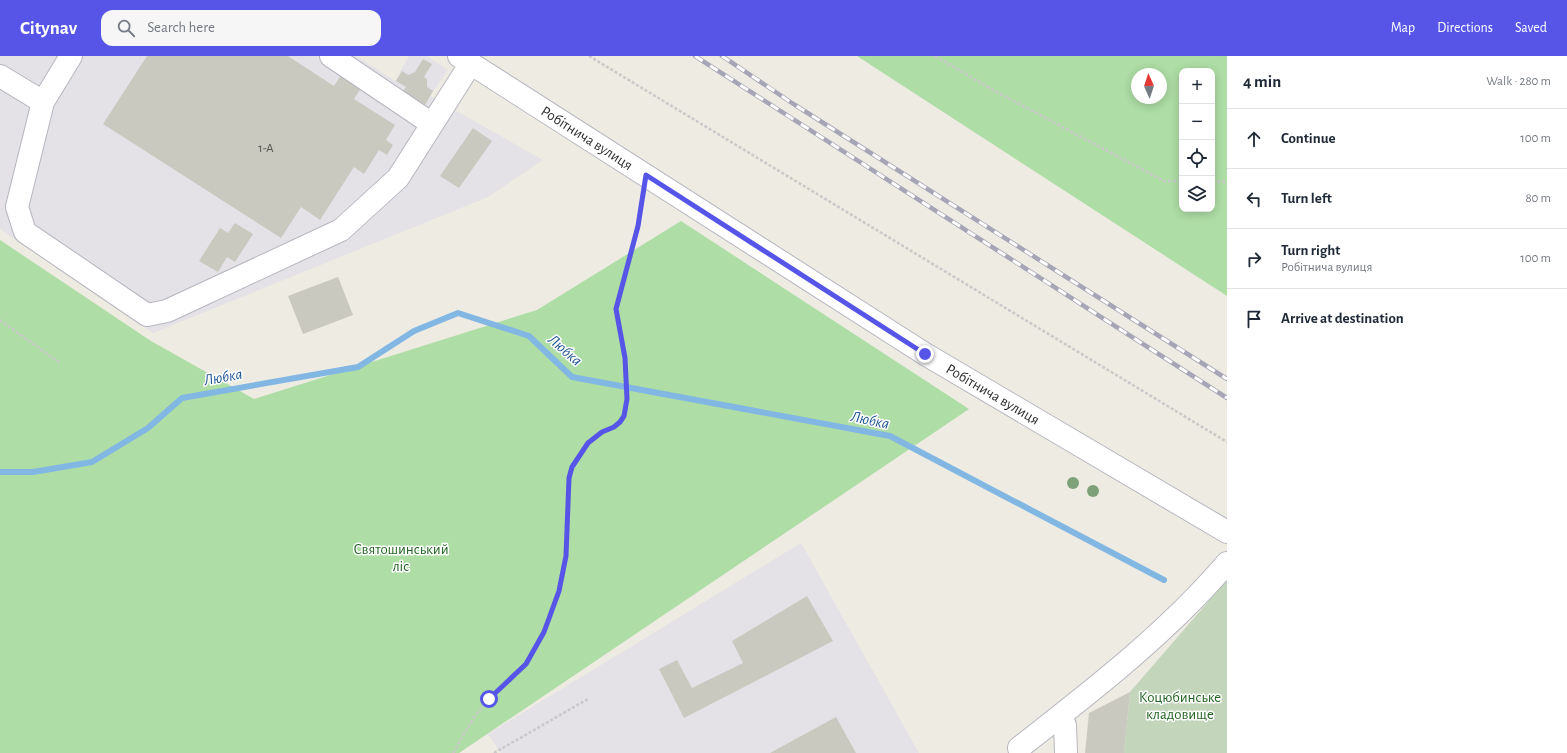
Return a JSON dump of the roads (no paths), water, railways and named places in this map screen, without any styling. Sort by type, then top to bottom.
[{"type":"street","points":[[71,56],[43,102],[17,207],[25,232],[147,315],[167,311],[341,230],[398,178],[432,124],[465,60]]},
{"type":"street","points":[[332,56],[432,124]]},
{"type":"street","name":"Робітнича вулиця","points":[[465,60],[925,354],[1227,532]]},
{"type":"street","points":[[0,76],[43,102]]},
{"type":"street","points":[[1020,748],[1146,646],[1227,563]]},
{"type":"street","points":[[1059,717],[1065,725],[1066,753]]},
{"type":"waterway","name":"Любка","points":[[0,472],[33,472],[92,462],[148,428],[182,398],[358,367],[414,331],[458,313],[529,336],[572,377],[890,436],[1164,580]]},
{"type":"railway","points":[[695,56],[1227,398]]},
{"type":"railway","points":[[722,56],[795,105],[1227,379]]},
{"type":"park label","name":"Святошинський ліс","points":[[401,558]]},
{"type":"park label","name":"Коцюбинське кладовище","points":[[1180,706]]}]
